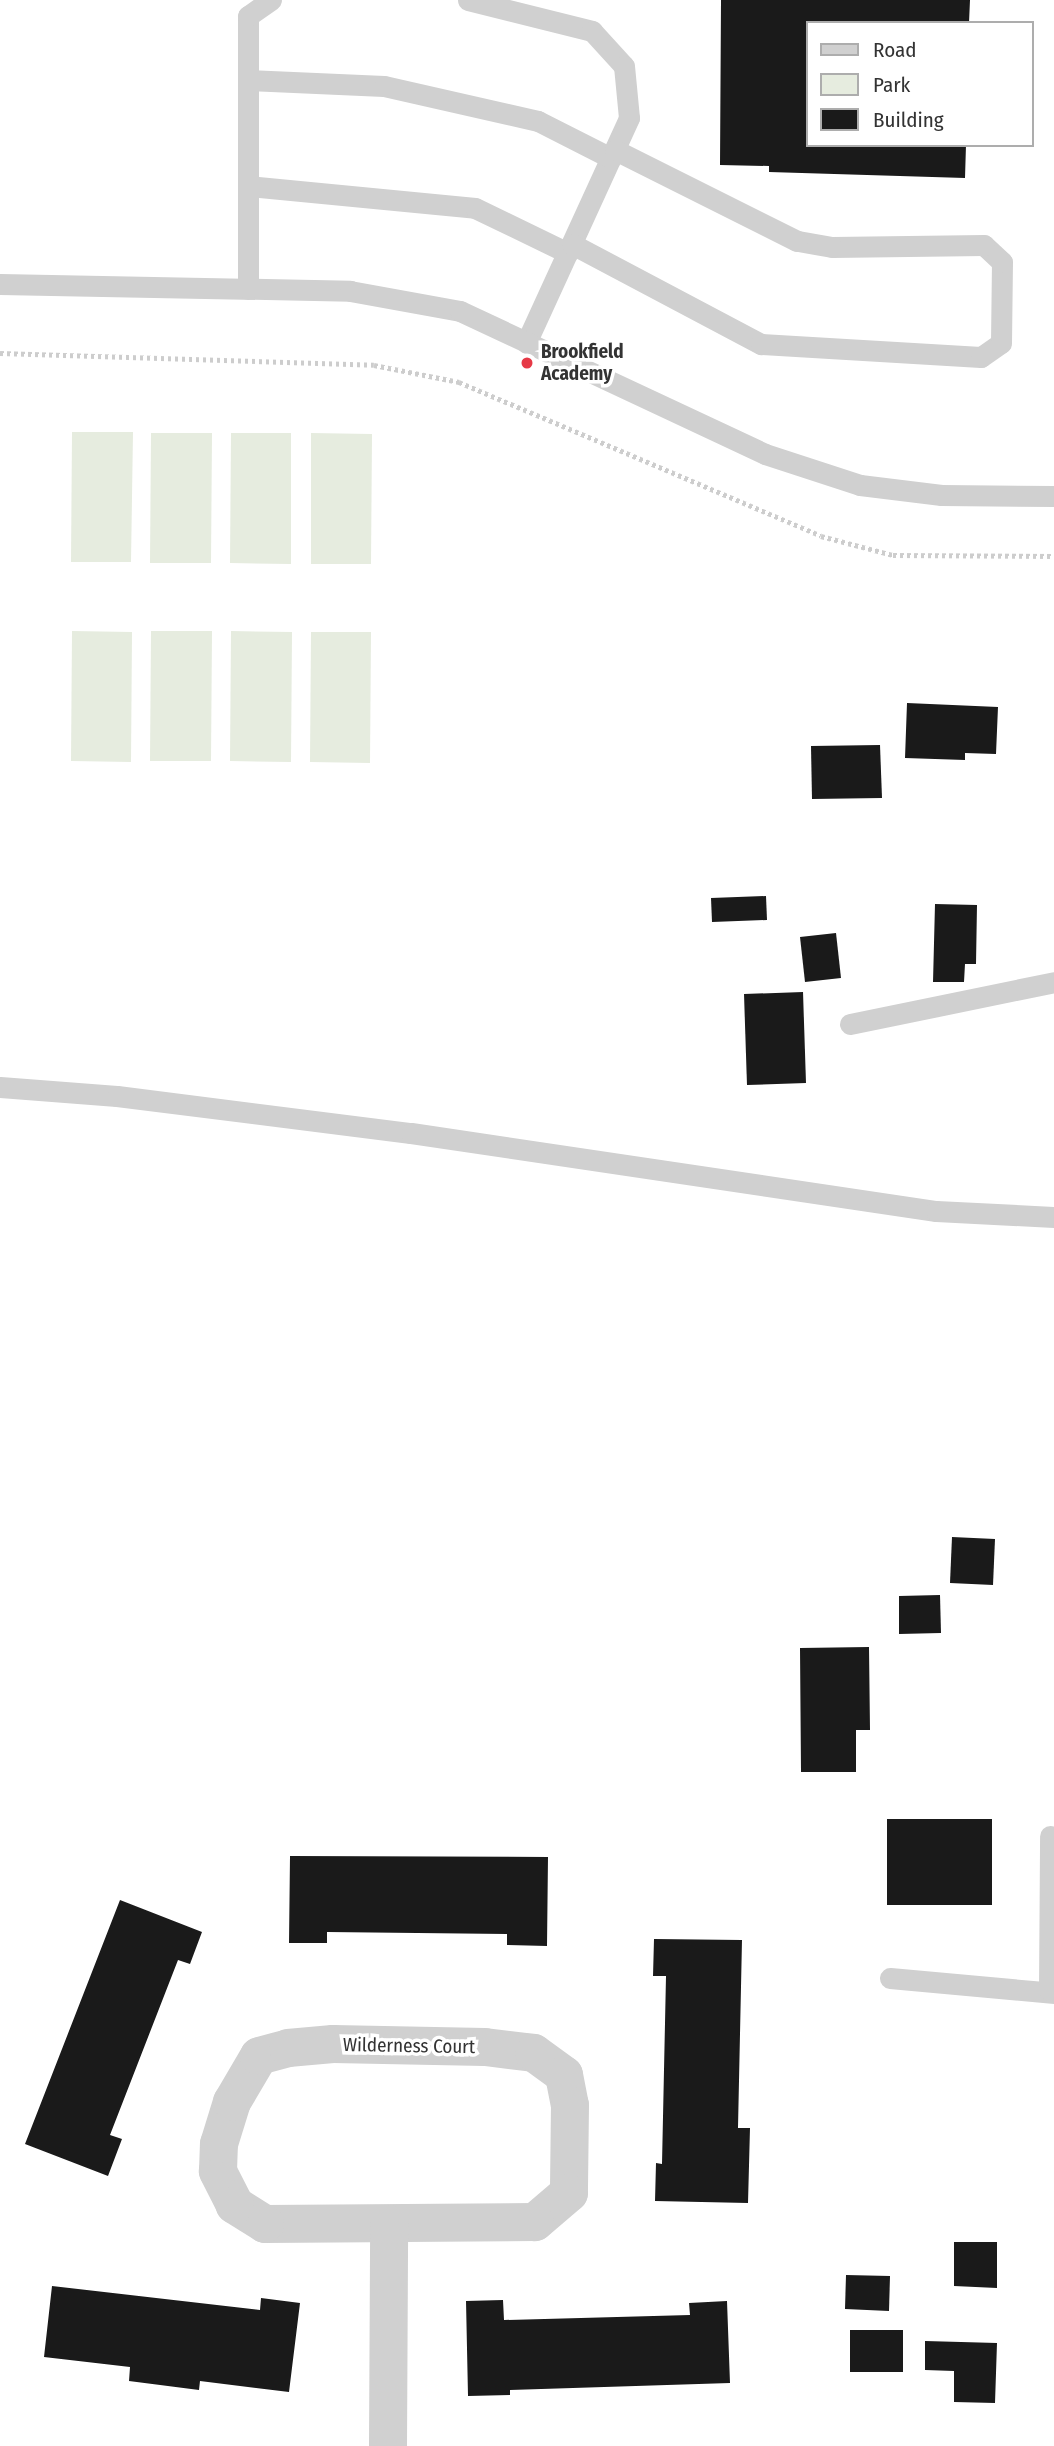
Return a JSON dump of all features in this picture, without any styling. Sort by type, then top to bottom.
[{"type":"street","name":"Wilderness Court","points":[[333,2044],[485,2047],[534,2053],[564,2075],[570,2105],[569,2193],[554,2210],[535,2222],[389,2224],[265,2224],[235,2205],[218,2171],[219,2144],[232,2102],[259,2056],[288,2048],[333,2044]]},
{"type":"street","points":[[388,2446],[389,2224]]},
{"type":"lane","points":[[248,289],[248,8],[271,0]]},
{"type":"lane","points":[[468,0],[592,31],[624,66],[629,118],[526,343]]},
{"type":"lane","points":[[248,80],[384,86],[538,121],[797,241],[832,247],[984,245],[1002,262],[1001,343],[981,357],[761,344],[570,248],[475,208],[248,186]]},
{"type":"lane","points":[[0,284],[349,291],[460,311],[765,454],[859,485],[941,495],[1054,496]]},
{"type":"lane","points":[[850,1024],[1054,982]]},
{"type":"lane","points":[[0,1087],[117,1096],[411,1133],[936,1211],[1054,1217]]},
{"type":"lane","points":[[890,1978],[1051,1991],[1050,1836]]},
{"type":"path","points":[[0,353],[374,365],[459,382],[821,536],[893,555],[1054,556]]},
{"type":"green space","points":[[72,432],[133,432],[131,562],[71,562]]},
{"type":"green space","points":[[151,433],[212,433],[211,563],[150,563]]},
{"type":"green space","points":[[231,433],[291,433],[291,564],[230,563]]},
{"type":"green space","points":[[311,433],[372,434],[371,564],[311,564]]},
{"type":"green space","points":[[72,631],[132,632],[131,762],[71,761]]},
{"type":"green space","points":[[151,631],[212,631],[211,761],[150,761]]},
{"type":"green space","points":[[231,631],[292,632],[291,762],[230,761]]},
{"type":"green space","points":[[311,632],[371,632],[370,763],[310,762]]},
{"type":"building","points":[[721,0],[970,0],[969,21],[806,21],[806,147],[966,147],[965,178],[769,172],[769,166],[720,165]]},
{"type":"building","points":[[907,703],[998,707],[996,754],[965,753],[965,760],[905,758]]},
{"type":"building","points":[[880,745],[882,798],[812,799],[811,746]]},
{"type":"building","points":[[766,896],[767,920],[712,922],[711,898]]},
{"type":"building","points":[[935,904],[977,905],[976,964],[965,964],[964,982],[933,982]]},
{"type":"building","points":[[836,933],[841,978],[805,982],[800,937]]},
{"type":"building","points":[[803,992],[806,1083],[747,1085],[744,994]]},
{"type":"building","points":[[952,1537],[995,1539],[993,1585],[950,1583]]},
{"type":"building","points":[[940,1595],[941,1633],[899,1634],[899,1596]]},
{"type":"building","points":[[869,1647],[870,1730],[856,1730],[856,1772],[801,1772],[800,1648]]},
{"type":"building","points":[[887,1819],[992,1819],[992,1905],[887,1905]]},
{"type":"building","points":[[290,1856],[548,1857],[547,1946],[507,1945],[507,1934],[327,1932],[327,1943],[289,1943]]},
{"type":"building","points":[[120,1900],[202,1932],[190,1964],[178,1960],[110,2135],[122,2139],[108,2176],[25,2144]]},
{"type":"building","points":[[654,1939],[742,1940],[738,2128],[750,2128],[748,2203],[655,2201],[656,2163],[662,2164],[666,1976],[653,1976]]},
{"type":"building","points":[[954,2242],[997,2242],[997,2288],[954,2286]]},
{"type":"building","points":[[846,2275],[890,2276],[889,2311],[845,2309]]},
{"type":"building","points":[[52,2286],[260,2310],[261,2298],[300,2303],[289,2392],[200,2381],[199,2390],[129,2381],[130,2367],[44,2357]]},
{"type":"building","points":[[503,2300],[504,2320],[690,2315],[689,2303],[727,2301],[730,2383],[510,2390],[510,2395],[468,2396],[466,2301]]},
{"type":"building","points":[[850,2330],[903,2330],[903,2372],[850,2372]]},
{"type":"building","points":[[925,2341],[997,2343],[995,2403],[954,2402],[954,2371],[925,2370]]},
{"type":"place","name":"Brookfield Academy","points":[[527,363]]}]
